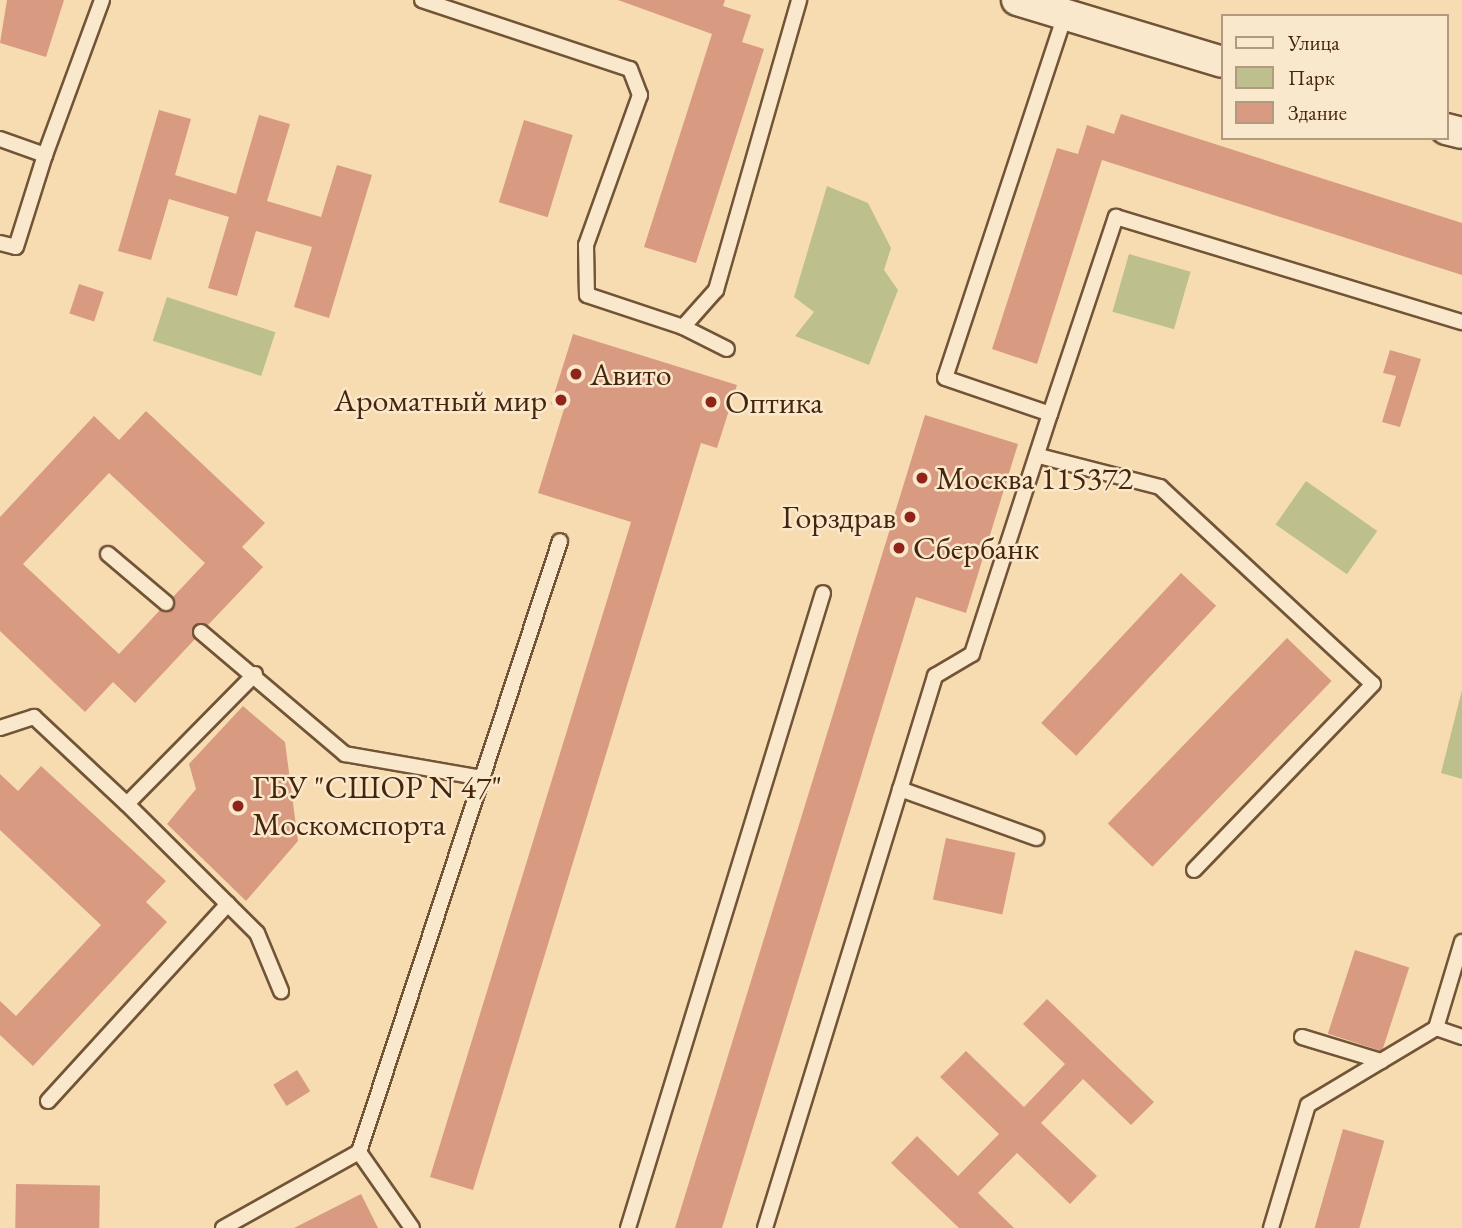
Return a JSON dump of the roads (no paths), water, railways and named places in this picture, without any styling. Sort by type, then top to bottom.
[{"type":"street","points":[[1017,0],[1220,61]]},
{"type":"lane","points":[[0,243],[16,247],[102,0]]},
{"type":"lane","points":[[422,0],[630,69],[640,95],[586,246],[587,295],[683,327],[727,349]]},
{"type":"lane","points":[[683,327],[716,290],[799,0]]},
{"type":"lane","points":[[1050,414],[945,378],[1065,15]]},
{"type":"lane","points":[[0,139],[46,155]]},
{"type":"lane","points":[[765,1228],[934,676],[972,654],[1116,217],[1462,322]]},
{"type":"lane","points":[[1039,456],[1160,487],[1373,684],[1194,870]]},
{"type":"lane","points":[[223,1228],[359,1152],[560,541]]},
{"type":"lane","points":[[108,554],[166,603]]},
{"type":"lane","points":[[628,1228],[823,593]]},
{"type":"lane","points":[[201,632],[255,674],[345,754],[482,778]]},
{"type":"lane","points":[[127,804],[255,674]]},
{"type":"lane","points":[[0,728],[34,717],[127,804],[257,933],[281,990]]},
{"type":"lane","points":[[900,789],[1036,838]]},
{"type":"lane","points":[[48,1101],[229,904]]},
{"type":"lane","points":[[1271,1228],[1308,1105],[1436,1028],[1462,942]]},
{"type":"lane","points":[[1436,1028],[1462,1037]]},
{"type":"lane","points":[[1302,1037],[1381,1061]]},
{"type":"lane","points":[[359,1152],[412,1228]]},
{"type":"place","name":"Авито","points":[[576,374]]},
{"type":"place","name":"Ароматный мир","points":[[561,400]]},
{"type":"place","name":"Оптика","points":[[711,402]]},
{"type":"place","name":"Москва 115372","points":[[922,478]]},
{"type":"place","name":"Горздрав","points":[[910,517]]},
{"type":"place","name":"Сбербанк","points":[[899,548]]},
{"type":"place","name":"ГБУ \"СШОР N 47\" Москомспорта","points":[[238,806]]}]
